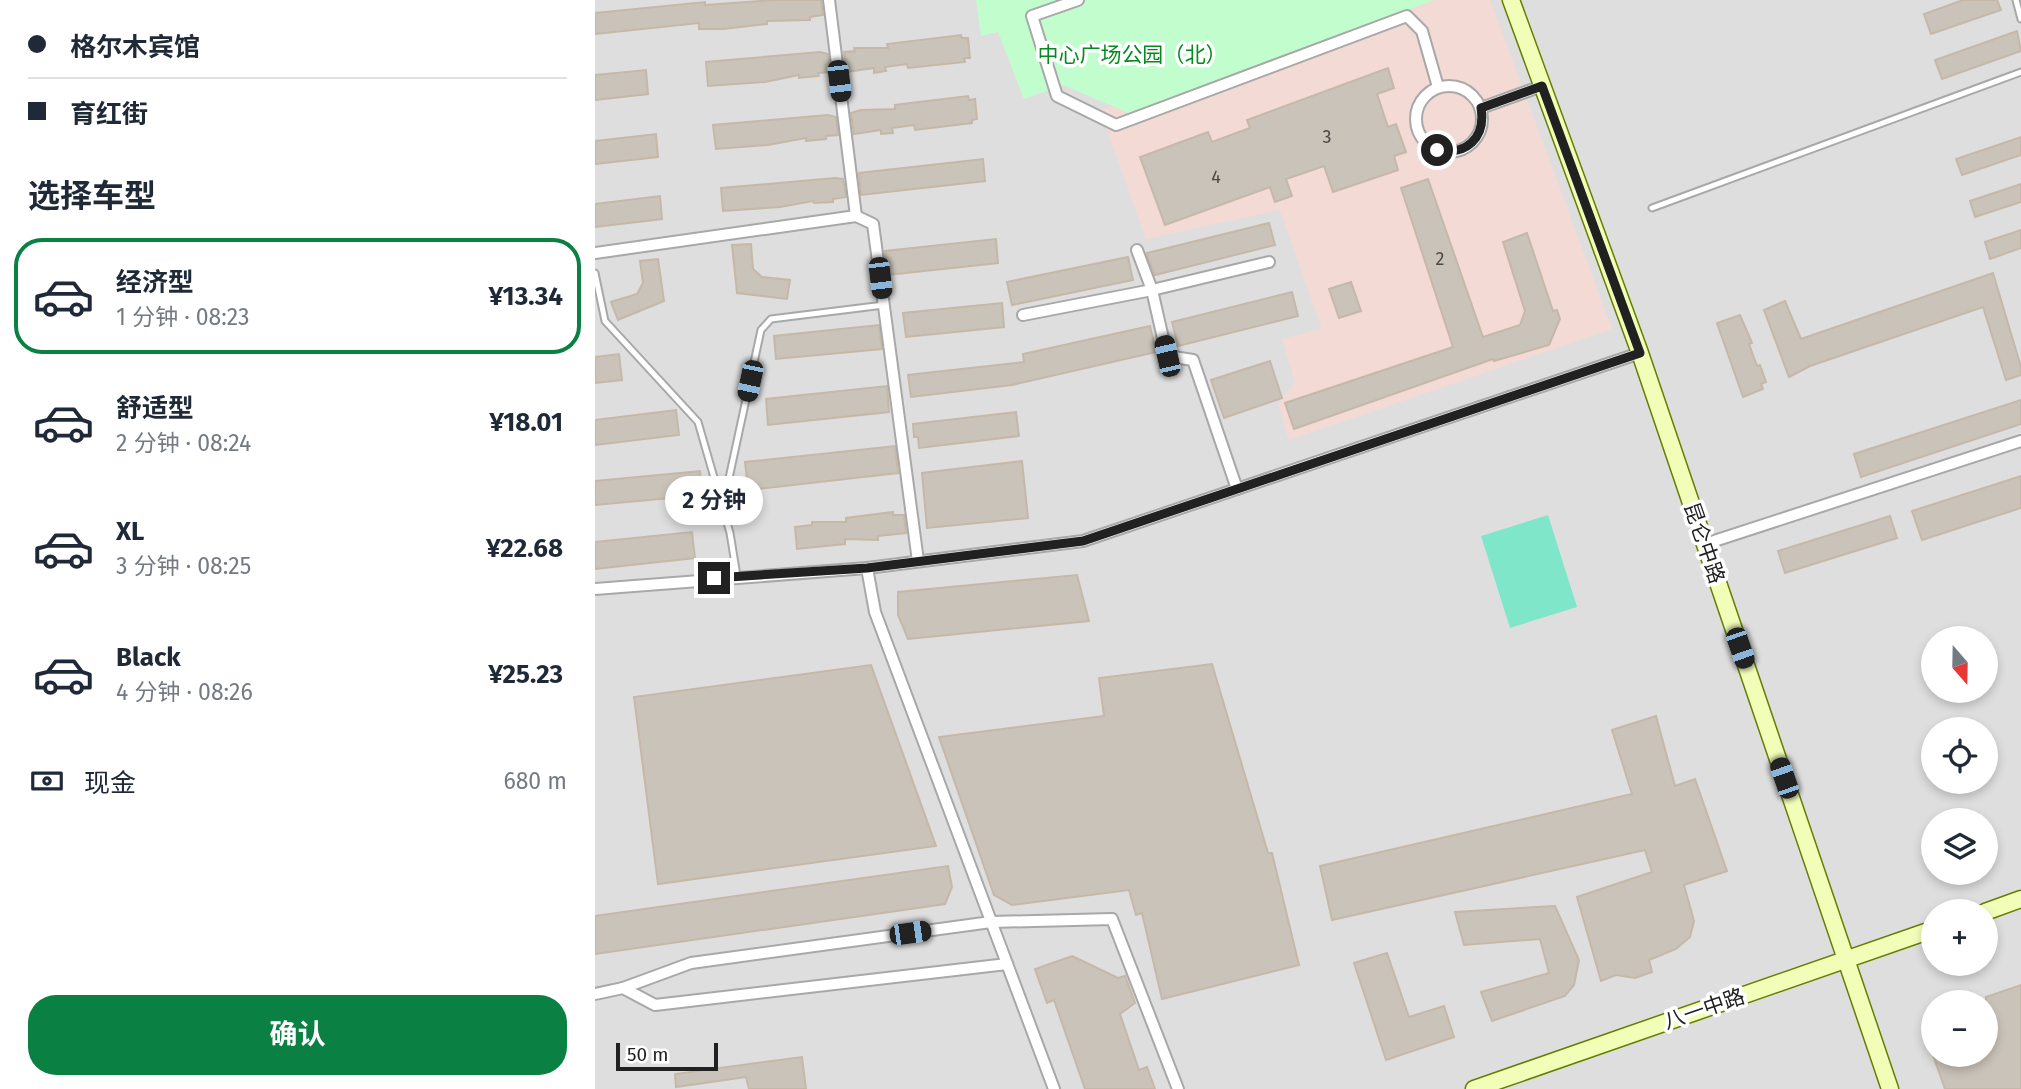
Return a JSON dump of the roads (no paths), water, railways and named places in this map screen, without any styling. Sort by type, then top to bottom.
[{"type":"main road","name":"昆仑中路","points":[[1511,0],[1640,353],[1889,1089]]},
{"type":"main road","points":[[1998,908],[2021,900]]},
{"type":"main road","name":"八一中路","points":[[1474,1089],[1921,934]]},
{"type":"street","points":[[829,0],[856,216]]},
{"type":"street","points":[[1078,0],[1032,16],[1057,96],[1116,125],[1407,16],[1422,31],[1438,87]]},
{"type":"street","points":[[1448,85],[1468,91],[1481,108],[1481,128],[1469,146],[1448,153],[1427,144],[1416,125],[1420,102],[1438,87],[1448,85]]},
{"type":"street","points":[[1481,108],[1542,86]]},
{"type":"street","points":[[595,253],[856,216],[873,224],[918,561]]},
{"type":"street","points":[[1136,250],[1152,290],[1167,356],[1193,360],[1237,489]]},
{"type":"street","points":[[1023,315],[1152,290],[1269,262]]},
{"type":"street","points":[[595,589],[867,568],[1083,541],[1640,353]]},
{"type":"street","points":[[1705,544],[2021,441]]},
{"type":"street","points":[[867,568],[876,612],[1054,1089]]},
{"type":"street","points":[[595,993],[624,988],[691,963],[991,922],[1112,919],[1178,1089]]},
{"type":"street","points":[[624,988],[655,1005],[1007,964]]},
{"type":"lane","points":[[2016,0],[2021,19]]},
{"type":"lane","points":[[1652,208],[2021,72]]},
{"type":"lane","points":[[595,273],[605,321],[698,422],[723,507],[737,576]]},
{"type":"lane","points":[[723,507],[761,330],[771,318],[884,305]]},
{"type":"park label","name":"中心广场公园（北）","points":[[1132,55]]}]
